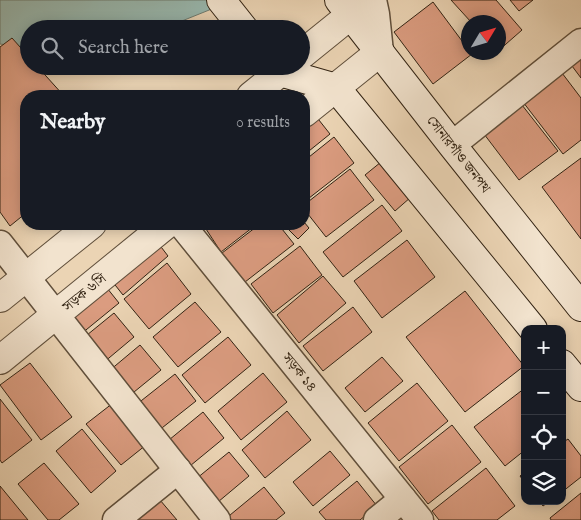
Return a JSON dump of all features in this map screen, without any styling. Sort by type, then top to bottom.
[{"type":"main road","points":[[221,0],[237,20]]},
{"type":"main road","points":[[310,47],[358,4]]},
{"type":"main road","name":"সোনারগাঁও জনপথ","points":[[358,4],[380,52],[452,145],[577,294]]},
{"type":"main road","points":[[310,108],[380,52]]},
{"type":"main road","points":[[257,90],[274,75]]},
{"type":"main road","points":[[300,75],[336,88],[531,325]]},
{"type":"main road","points":[[0,298],[85,230]]},
{"type":"main road","name":"সড়ক ৬সি","points":[[0,360],[160,230]]},
{"type":"main road","points":[[566,369],[581,387]]},
{"type":"street","points":[[452,145],[581,42]]},
{"type":"street","name":"সড়ক ১৪","points":[[186,230],[420,520]]},
{"type":"street","points":[[0,244],[217,520]]},
{"type":"street","points":[[116,520],[178,470]]},
{"type":"street","points":[[377,520],[403,499]]},
{"type":"water","points":[[0,0],[234,0],[184,20],[20,20],[20,47],[0,44]]},
{"type":"building","points":[[451,0],[496,0],[522,30],[506,44],[506,15],[465,15]]},
{"type":"building","points":[[510,0],[533,0],[519,11]]},
{"type":"building","points":[[433,2],[461,40],[461,60],[464,60],[433,84],[394,32]]},
{"type":"building","points":[[12,38],[20,47],[20,75],[45,75],[59,90],[20,90],[20,218],[10,226],[0,212],[0,47]]},
{"type":"building","points":[[581,59],[581,78],[572,66]]},
{"type":"building","points":[[562,73],[581,98],[581,140],[563,154],[523,102]]},
{"type":"building","points":[[522,105],[558,151],[519,180],[484,134]]},
{"type":"building","points":[[310,111],[330,134],[310,150]]},
{"type":"building","points":[[334,137],[354,163],[310,197],[310,156]]},
{"type":"building","points":[[581,158],[581,239],[542,187]]},
{"type":"building","points":[[381,162],[411,197],[395,211],[365,175]]},
{"type":"building","points":[[350,169],[374,200],[326,237],[310,217],[310,200]]},
{"type":"building","points":[[382,205],[402,231],[343,277],[323,252]]},
{"type":"building","points":[[207,230],[249,230],[221,252]]},
{"type":"building","points":[[252,230],[283,230],[294,244],[245,282],[222,253]]},
{"type":"building","points":[[289,230],[307,230],[298,239]]},
{"type":"building","points":[[155,239],[168,256],[123,295],[108,276]]},
{"type":"building","points":[[407,240],[435,277],[382,318],[354,281]]},
{"type":"building","points":[[300,246],[322,275],[273,313],[251,284]]},
{"type":"building","points":[[167,263],[191,294],[149,329],[124,299]]},
{"type":"building","points":[[323,276],[346,303],[299,343],[277,315]]},
{"type":"building","points":[[103,283],[119,303],[81,334],[65,314]]},
{"type":"building","points":[[465,291],[521,362],[521,368],[465,412],[406,337]]},
{"type":"building","points":[[195,302],[221,332],[178,367],[153,337]]},
{"type":"building","points":[[353,307],[372,332],[323,371],[303,346]]},
{"type":"building","points":[[114,313],[134,337],[97,368],[76,344]]},
{"type":"building","points":[[228,337],[251,365],[205,403],[182,375]]},
{"type":"building","points":[[140,345],[161,370],[123,401],[103,376]]},
{"type":"building","points":[[382,357],[403,381],[365,412],[345,388]]},
{"type":"building","points":[[30,363],[72,417],[41,440],[0,385]]},
{"type":"building","points":[[263,373],[287,402],[241,440],[218,411]]},
{"type":"building","points":[[175,374],[196,401],[148,439],[127,412]]},
{"type":"building","points":[[417,383],[448,421],[399,461],[368,423]]},
{"type":"building","points":[[521,391],[521,453],[505,466],[474,427]]},
{"type":"building","points":[[0,399],[32,440],[2,463],[0,460]]},
{"type":"building","points":[[113,403],[146,445],[121,465],[86,424]]},
{"type":"building","points":[[287,411],[311,440],[265,478],[242,450]]},
{"type":"building","points":[[203,412],[224,438],[179,475],[158,449]]},
{"type":"building","points":[[452,425],[481,462],[428,504],[399,467]]},
{"type":"building","points":[[82,429],[116,471],[91,493],[56,451]]},
{"type":"building","points":[[568,439],[581,456],[581,477],[566,489],[566,460],[566,440]]},
{"type":"building","points":[[330,451],[350,475],[313,506],[293,482]]},
{"type":"building","points":[[229,452],[249,476],[212,507],[191,483]]},
{"type":"building","points":[[44,463],[79,504],[59,520],[48,520],[18,484]]},
{"type":"building","points":[[486,468],[515,506],[497,520],[439,520],[432,511]]},
{"type":"building","points":[[357,481],[377,506],[360,520],[326,520],[319,512]]},
{"type":"building","points":[[0,486],[28,520],[0,520]]},
{"type":"building","points":[[264,487],[285,513],[276,520],[224,520]]},
{"type":"building","points":[[581,493],[581,520],[551,520],[550,518]]},
{"type":"building","points":[[160,500],[177,520],[136,520]]}]
